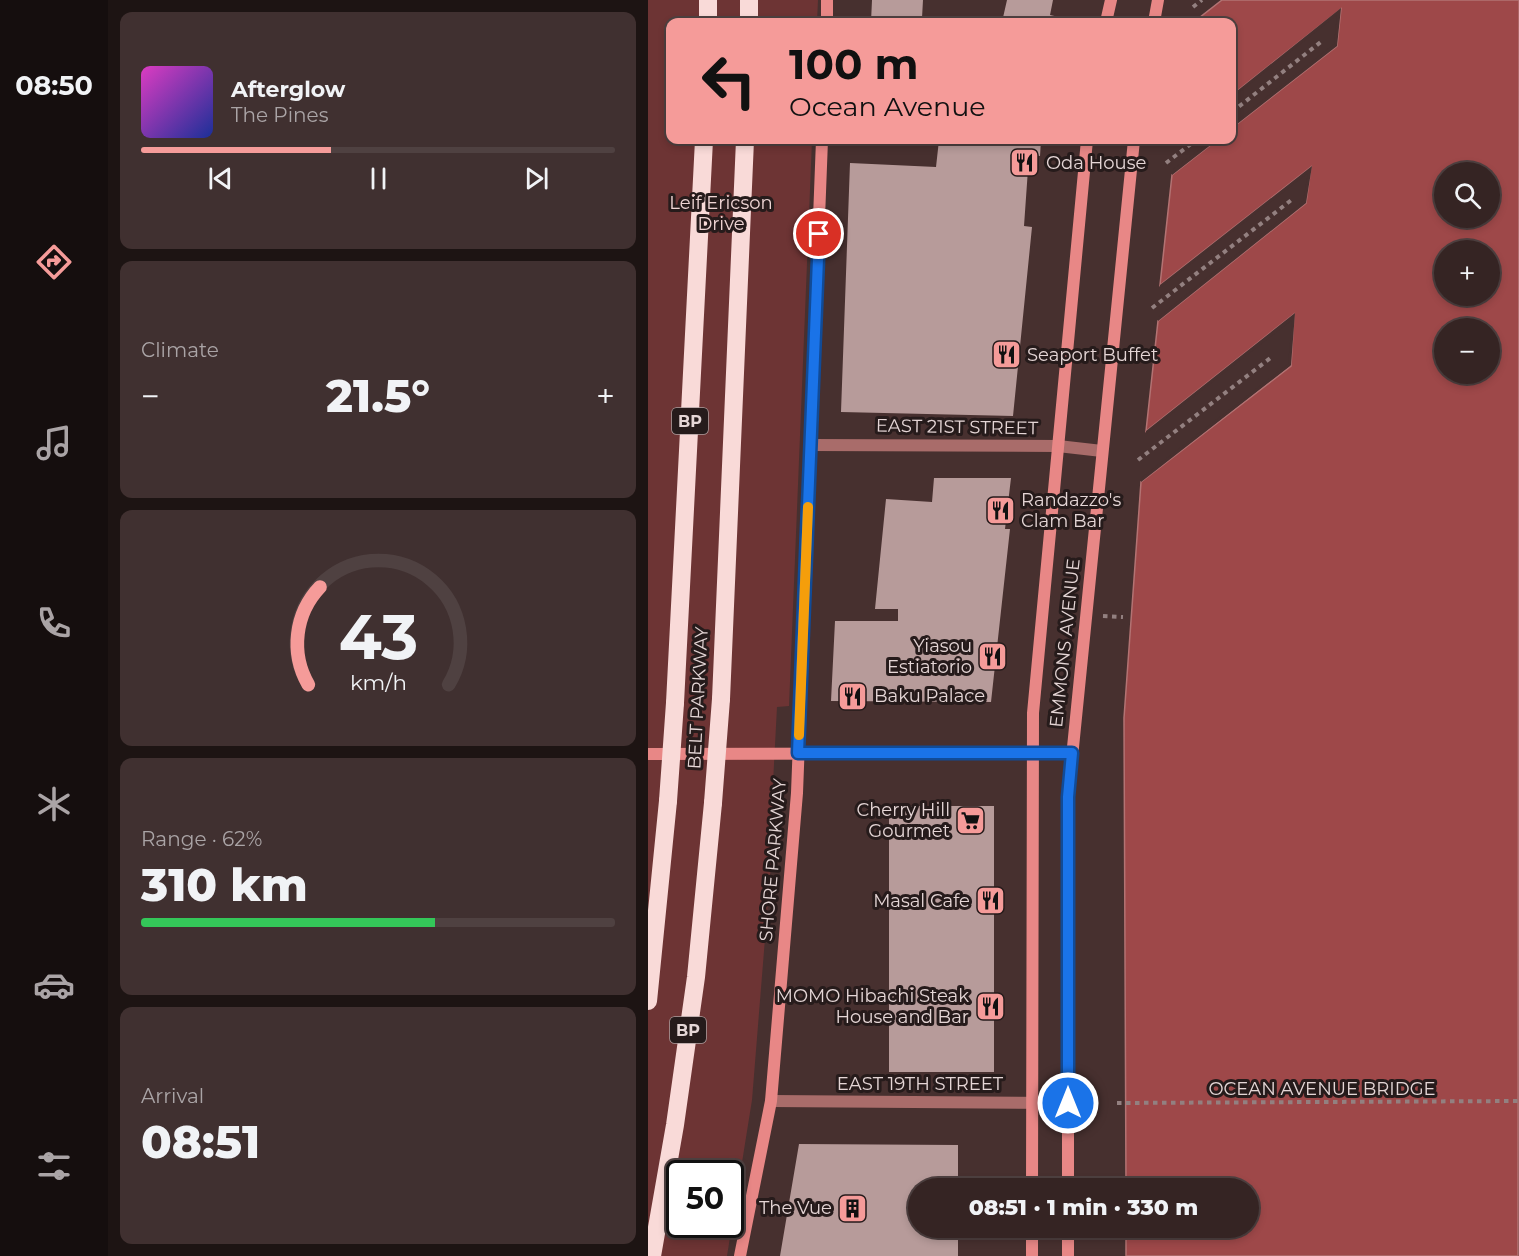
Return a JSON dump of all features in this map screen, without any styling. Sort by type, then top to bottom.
[{"type":"highway","points":[[708,0],[708,18]]},
{"type":"highway","points":[[749,0],[749,18]]},
{"type":"highway","name":"BELT PARKWAY","points":[[648,1001],[668,801],[675,703],[704,144]]},
{"type":"highway","name":"BELT PARKWAY","points":[[652,1256],[675,1125],[694,988],[713,803],[721,699],[745,144]]},
{"type":"main road","points":[[826,18],[827,0]]},
{"type":"main road","points":[[1107,18],[1111,0]]},
{"type":"main road","points":[[1155,18],[1158,0]]},
{"type":"main road","name":"SHORE PARKWAY","points":[[740,1256],[771,1101],[798,753],[822,144]]},
{"type":"main road","name":"EMMONS AVENUE","points":[[1032,1178],[1033,713],[1087,144]]},
{"type":"main road","name":"EMMONS AVENUE","points":[[1068,1178],[1068,797],[1134,144]]},
{"type":"main road","points":[[648,754],[1072,753]]},
{"type":"main road","points":[[1032,1238],[1032,1256]]},
{"type":"main road","points":[[1068,1238],[1068,1256]]},
{"type":"street","name":"EAST 21ST STREET","points":[[811,445],[1058,446],[1102,451]]},
{"type":"street","name":"EAST 19TH STREET","points":[[771,1101],[1068,1103]]},
{"type":"path","points":[[1193,7],[1202,0]]},
{"type":"path","points":[[1236,109],[1322,41]]},
{"type":"path","points":[[1166,163],[1191,144]]},
{"type":"path","points":[[1152,308],[1294,198]]},
{"type":"path","points":[[1138,460],[1273,356]]},
{"type":"path","name":"OCEAN AVENUE BRIDGE","points":[[1116,1103],[1519,1101]]},
{"type":"green space","name":"Leif Ericson Drive","points":[[648,0],[818,0],[817,18],[666,18],[666,144],[812,144],[789,706],[777,707],[772,802],[776,802],[752,1100],[742,1160],[666,1160],[666,1238],[730,1238],[727,1256],[648,1256]]},
{"type":"shaded area","points":[[1222,0],[1519,0],[1518,1256],[1126,1256],[1126,1238],[1259,1238],[1259,1178],[1126,1178],[1124,718],[1141,482],[1291,366],[1294,314],[1146,431],[1158,321],[1306,203],[1311,167],[1160,285],[1172,175],[1212,144],[1236,144],[1236,125],[1337,46],[1341,9],[1236,92],[1236,18],[1199,18]]},
{"type":"pier","points":[[1341,8],[1337,46],[1236,125],[1236,121],[1334,44],[1337,15],[1236,95],[1236,92]]},
{"type":"pier","points":[[1207,144],[1212,144],[1172,175],[1172,170]]},
{"type":"pier","points":[[1312,166],[1306,203],[1158,321],[1158,317],[1303,201],[1308,173],[1160,288],[1160,285]]},
{"type":"pier","points":[[1295,313],[1291,365],[1141,482],[1141,478],[1288,364],[1292,320],[1146,434],[1146,431]]},
{"type":"building","points":[[872,0],[923,0],[922,18],[871,18]]},
{"type":"building","points":[[1007,0],[1053,0],[1050,15],[1059,17],[1059,18],[1003,18]]},
{"type":"building","points":[[939,144],[1041,144],[1040,156],[1029,155],[1024,226],[1032,227],[1013,416],[841,412],[850,163],[936,167]]},
{"type":"building","points":[[934,478],[1011,478],[1005,529],[1010,529],[991,702],[831,701],[835,621],[898,621],[898,609],[875,609],[886,499],[932,502]]},
{"type":"building","points":[[889,806],[994,806],[994,1072],[889,1072]]},
{"type":"building","name":"The Vue","points":[[799,1144],[958,1145],[958,1178],[908,1178],[908,1238],[958,1238],[958,1256],[780,1256]]},
{"type":"slow traffic","points":[[799,735],[808,507]]},
{"type":"place","name":"Oda House","points":[[1025,163]]},
{"type":"place","name":"Seaport Buffet","points":[[1006,355]]},
{"type":"place","name":"Randazzo's Clam Bar","points":[[1000,510]]},
{"type":"place","name":"Yiasou Estiatorio","points":[[993,656]]},
{"type":"place","name":"Baku Palace","points":[[853,696]]},
{"type":"place","name":"Cherry Hill Gourmet","points":[[971,820]]},
{"type":"place","name":"Masal Cafe","points":[[991,901]]},
{"type":"place","name":"MOMO Hibachi Steak House and Bar","points":[[990,1006]]},
{"type":"place","name":"The Vue","points":[[853,1208]]},
{"type":"route","points":[[819,234],[798,753],[1072,753],[1068,797],[1068,1103]]}]
